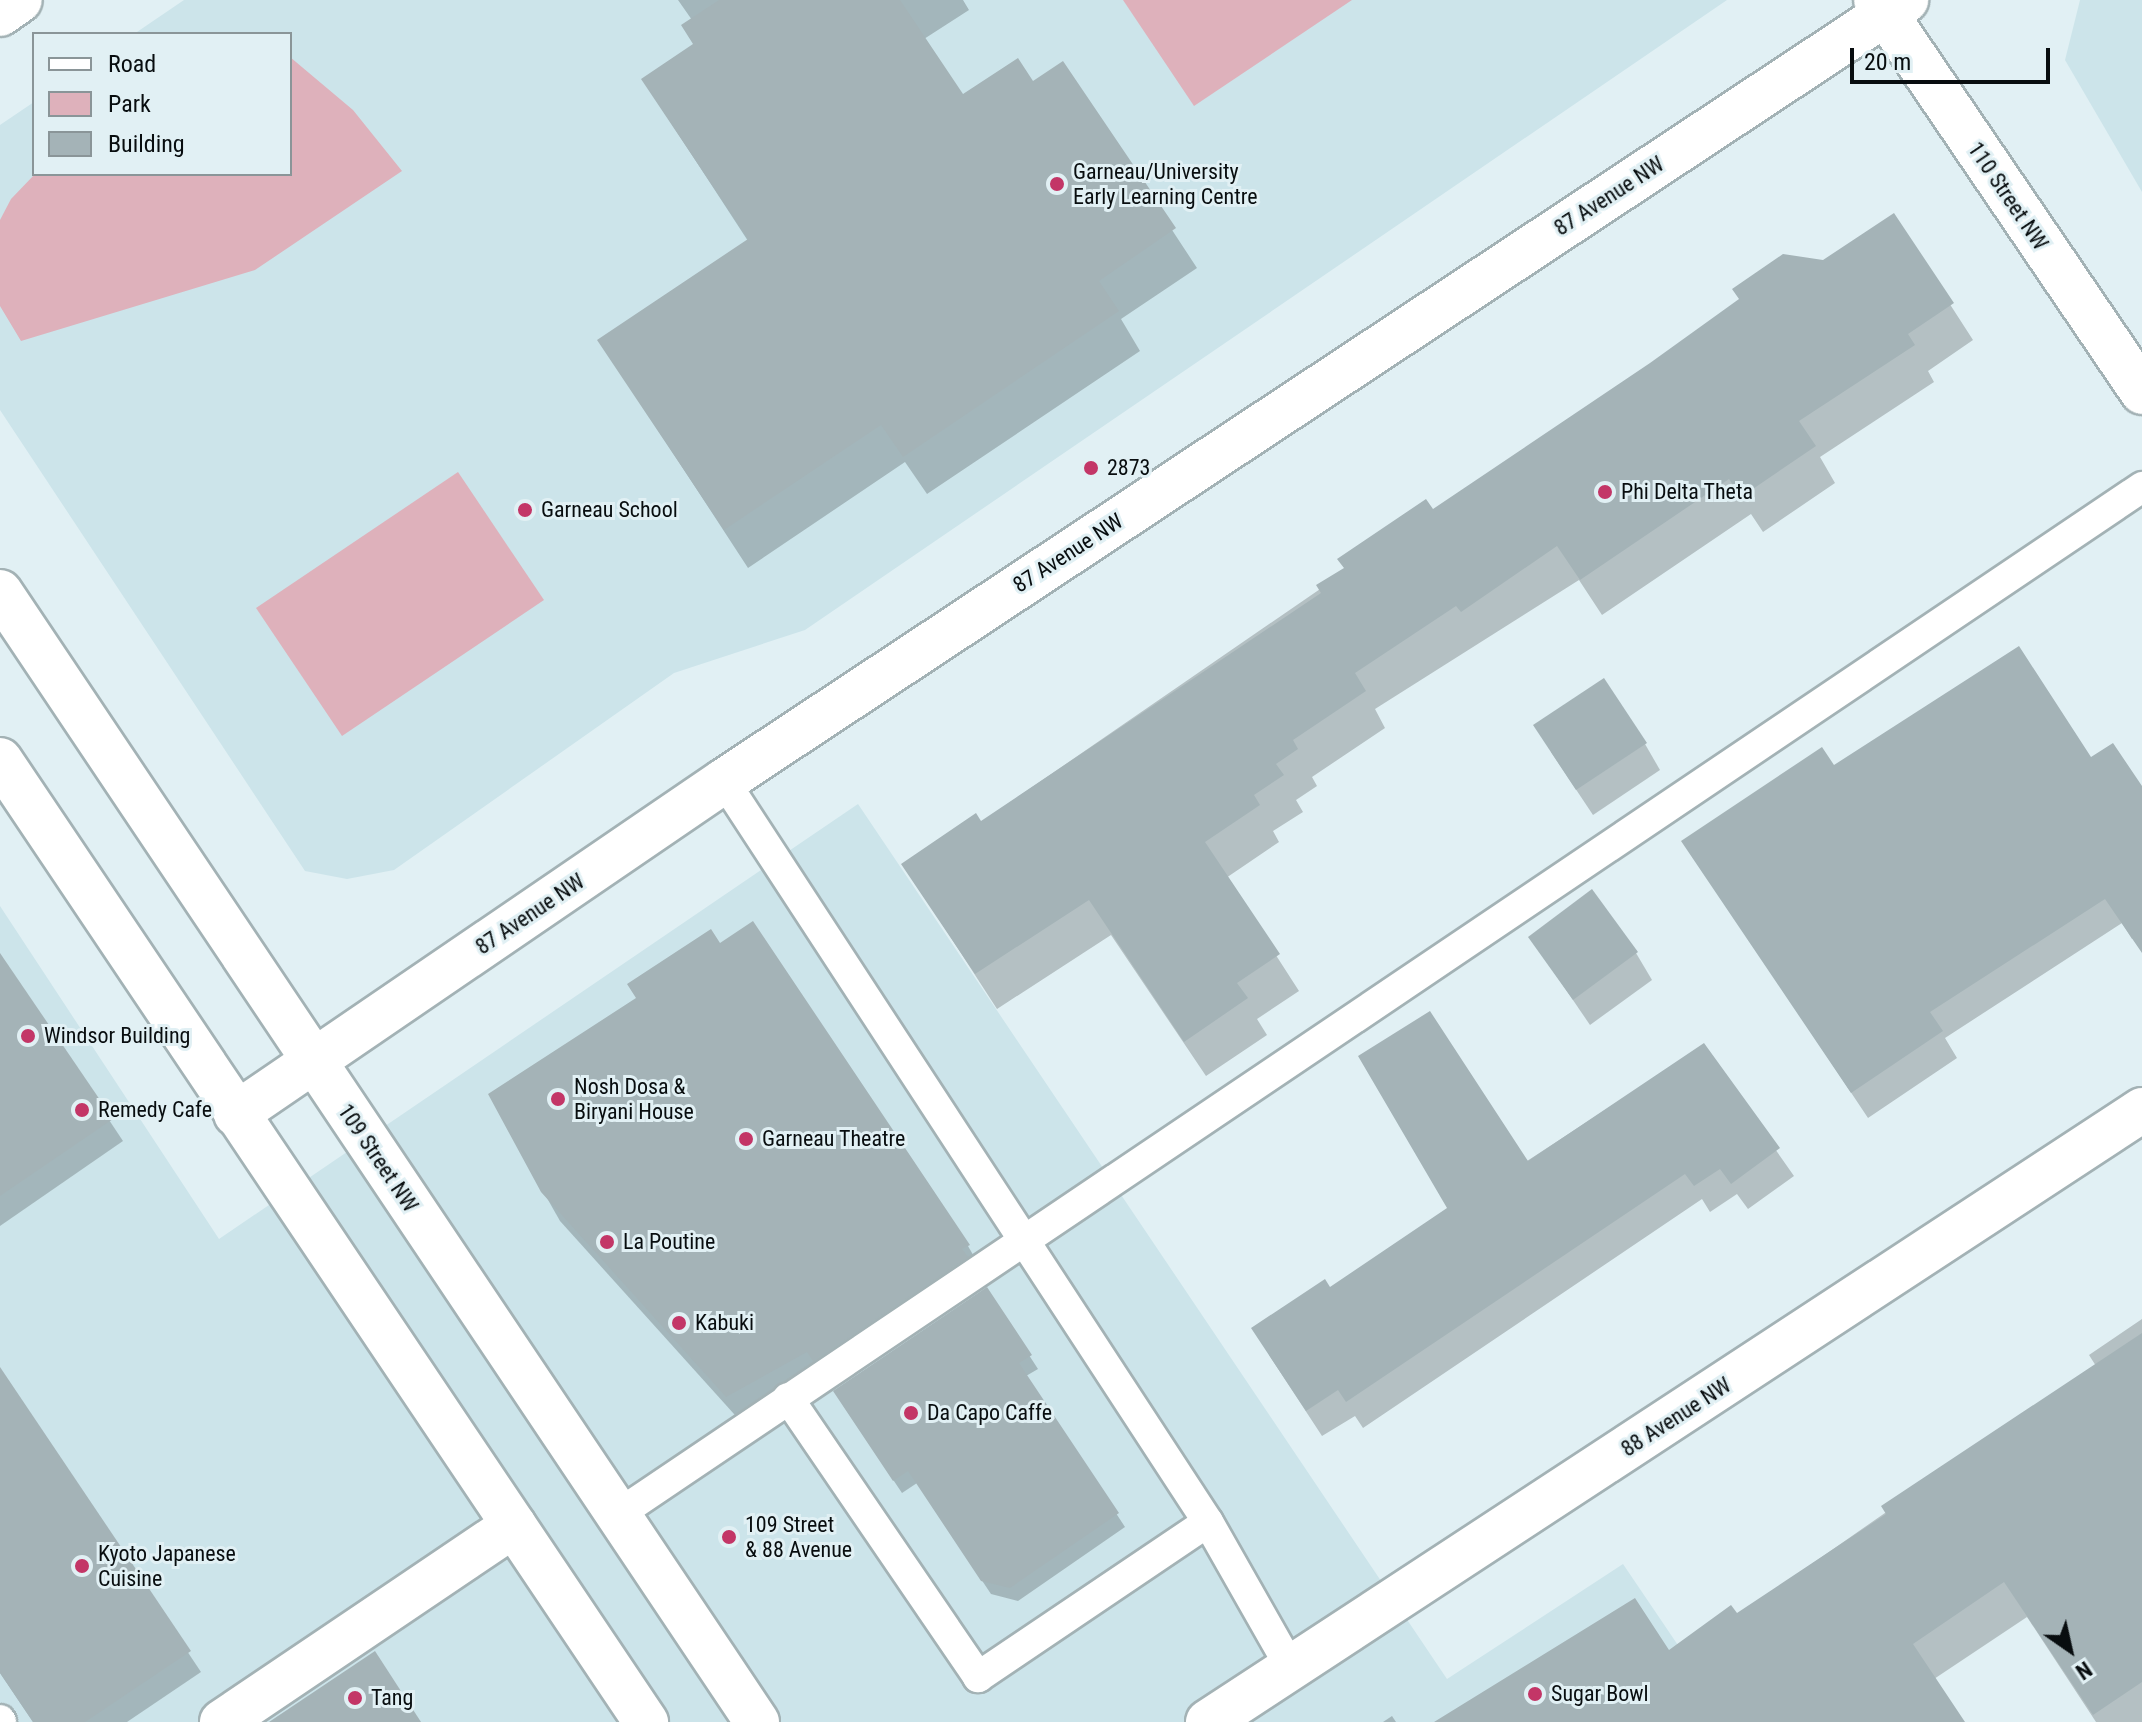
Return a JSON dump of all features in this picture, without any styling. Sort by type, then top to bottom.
[{"type":"main road","points":[[0,14],[20,0]]},
{"type":"main road","name":"110 Street NW","points":[[1889,5],[2142,392]]},
{"type":"main road","name":"87 Avenue NW","points":[[236,1114],[724,781],[1889,5]]},
{"type":"main road","name":"109 Street NW","points":[[0,592],[313,1063],[620,1513],[757,1722]]},
{"type":"main road","points":[[0,760],[646,1722]]},
{"type":"main road","name":"88 Avenue NW","points":[[1208,1722],[1292,1670],[2142,1110]]},
{"type":"main road","points":[[222,1722],[514,1525]]},
{"type":"lane","points":[[620,1513],[1023,1238],[2142,487]]},
{"type":"lane","points":[[724,781],[1208,1522],[1292,1670]]},
{"type":"lane","points":[[788,1398],[978,1677],[1208,1522]]},
{"type":"shaded area","name":"Garneau School","points":[[184,0],[1727,0],[805,630],[674,673],[394,870],[347,879],[305,871],[0,410],[0,125],[32,103],[32,176],[292,176],[292,32],[137,32]]},
{"type":"shaded area","points":[[2080,0],[2142,0],[2142,192],[2065,60]]},
{"type":"shaded area","points":[[858,804],[1447,1679],[1623,1564],[1730,1722],[0,1722],[0,906],[219,1239]]},
{"type":"green space","points":[[1123,0],[1352,0],[1194,106]]},
{"type":"green space","points":[[292,59],[353,110],[402,171],[255,270],[21,341],[0,306],[0,220],[11,199],[33,176],[292,176]]},
{"type":"green space","points":[[458,472],[544,600],[342,736],[256,608]]},
{"type":"building","points":[[719,0],[900,0],[963,94],[1018,58],[1033,81],[1063,61],[1176,228],[1099,281],[1119,311],[903,457],[881,425],[724,530],[597,340],[748,239],[641,79],[693,44],[681,25]]},
{"type":"building","points":[[1894,213],[1954,303],[1908,334],[1915,345],[1799,421],[1816,446],[1741,497],[1729,479],[1580,580],[1557,546],[1461,612],[1456,606],[1355,673],[1366,691],[1293,740],[1298,749],[1276,764],[1284,775],[1254,795],[1260,805],[1205,842],[1280,954],[1237,983],[1248,998],[1184,1042],[1089,900],[975,974],[901,864],[976,813],[981,821],[1321,593],[1316,585],[1344,568],[1337,559],[1426,499],[1433,509],[1650,363],[1739,299],[1732,289],[1783,254],[1823,260]]},
{"type":"building","points":[[2019,646],[2091,757],[2113,743],[2142,786],[2142,953],[2105,899],[1930,1012],[1943,1031],[1851,1093],[1681,841],[1822,747],[1834,765]]},
{"type":"building","points":[[1604,678],[1647,743],[1576,790],[1533,725]]},
{"type":"building","points":[[1592,889],[1638,952],[1573,1000],[1528,937]]},
{"type":"building","name":"Garneau Theatre","points":[[753,921],[970,1245],[962,1249],[968,1257],[813,1361],[807,1352],[726,1397],[541,1192],[488,1094],[636,998],[627,984],[711,929],[720,943]]},
{"type":"building","name":"Windsor Building","points":[[0,953],[113,1119],[0,1196]]},
{"type":"building","points":[[1430,1011],[1528,1161],[1704,1043],[1780,1148],[1731,1184],[1720,1169],[1694,1186],[1685,1174],[1346,1402],[1338,1390],[1306,1411],[1251,1328],[1325,1279],[1330,1287],[1447,1208],[1358,1056]]},
{"type":"building","points":[[987,1287],[1032,1355],[1019,1363],[1119,1513],[1010,1588],[981,1581],[908,1471],[893,1481],[833,1391]]},
{"type":"building","points":[[2142,1333],[2142,1682],[2093,1715],[2004,1582],[1913,1644],[1965,1722],[1434,1722],[1635,1598],[1669,1650],[1731,1605],[1737,1613],[1886,1514],[1881,1506]]},
{"type":"building","points":[[0,1367],[191,1651],[85,1722],[33,1722],[0,1673]]},
{"type":"building","name":"Tang","points":[[375,1651],[421,1722],[269,1722]]},
{"type":"place","name":"Garneau/University Early Learning Centre","points":[[1057,184]]},
{"type":"place","name":"2873","points":[[1091,468]]},
{"type":"place","name":"Phi Delta Theta","points":[[1605,492]]},
{"type":"place","name":"Garneau School","points":[[525,510]]},
{"type":"place","name":"Windsor Building","points":[[28,1036]]},
{"type":"place","name":"Nosh Dosa & Biryani House","points":[[558,1099]]},
{"type":"place","name":"Remedy Cafe","points":[[82,1110]]},
{"type":"place","name":"Garneau Theatre","points":[[746,1139]]},
{"type":"place","name":"La Poutine","points":[[607,1242]]},
{"type":"place","name":"Kabuki","points":[[679,1323]]},
{"type":"place","name":"Da Capo Caffe","points":[[911,1413]]},
{"type":"place","name":"109 Street & 88 Avenue","points":[[729,1537]]},
{"type":"place","name":"Kyoto Japanese Cuisine","points":[[82,1566]]},
{"type":"place","name":"Sugar Bowl","points":[[1535,1694]]},
{"type":"place","name":"Tang","points":[[355,1698]]}]
